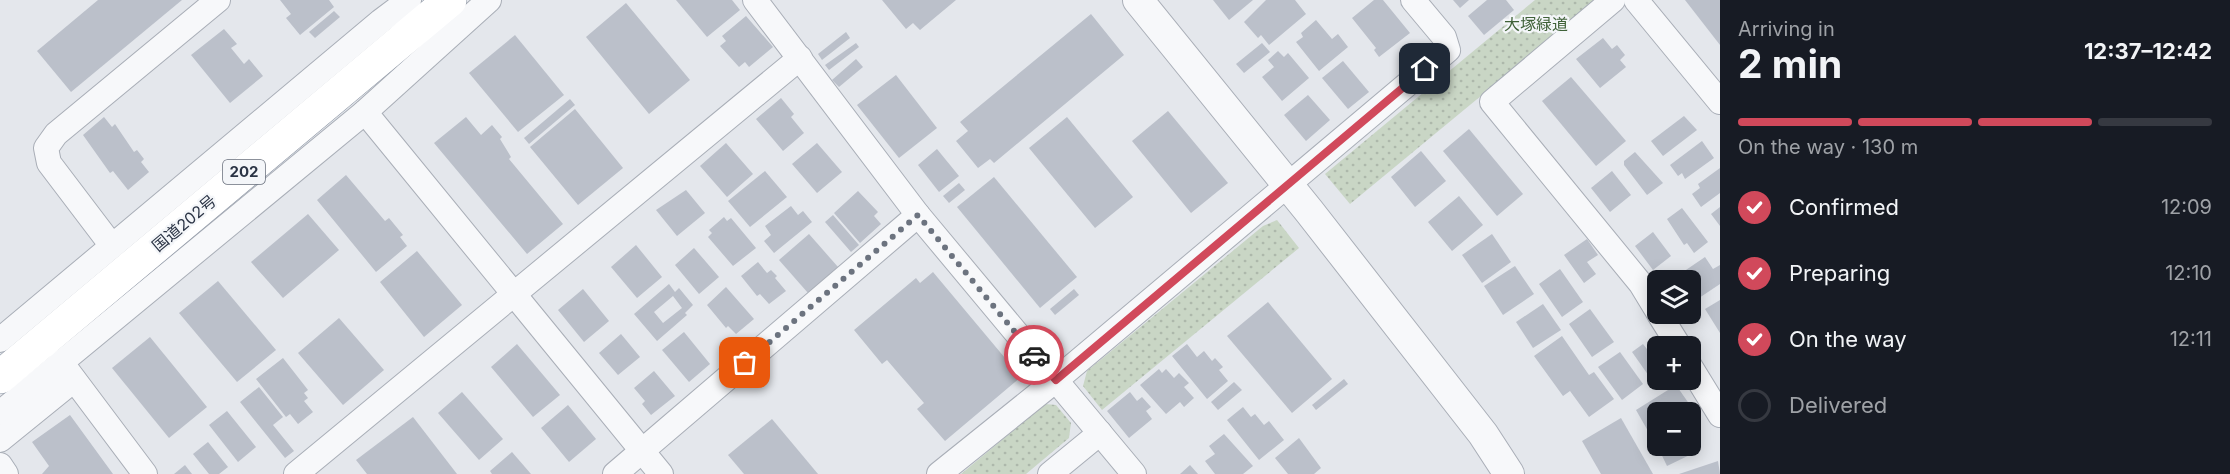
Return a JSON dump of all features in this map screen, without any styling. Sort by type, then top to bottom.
[{"type":"highway","name":"国道202号","points":[[0,377],[58,362],[450,0]]},
{"type":"street","points":[[112,246],[49,163],[46,148],[56,134],[218,0]]},
{"type":"street","points":[[0,340],[409,0]]},
{"type":"street","points":[[0,413],[58,362],[365,112],[489,0]]},
{"type":"street","points":[[755,0],[918,215],[1134,474]]},
{"type":"street","points":[[1138,0],[1287,183],[1483,434],[1509,474]]},
{"type":"street","points":[[939,474],[1056,380],[1287,183],[1448,50],[1444,37],[1413,0]]},
{"type":"street","points":[[1613,0],[1492,102],[1647,294]]},
{"type":"street","points":[[1636,0],[1720,102]]},
{"type":"street","points":[[296,474],[800,58]]},
{"type":"street","points":[[365,112],[661,474]]},
{"type":"street","points":[[615,474],[918,215]]},
{"type":"street","points":[[0,440],[58,362]]},
{"type":"street","points":[[58,362],[145,474]]},
{"type":"street","points":[[1701,384],[1720,415]]},
{"type":"street","points":[[1050,474],[1100,433]]},
{"type":"street","points":[[0,465],[6,474]]},
{"type":"green space","name":"大塚緑道","points":[[1535,0],[1597,0],[1350,204],[1325,174]]},
{"type":"green space","points":[[1277,220],[1299,248],[1102,410],[1083,386],[1087,371],[1263,226]]},
{"type":"green space","points":[[1045,404],[1056,405],[1071,423],[1069,438],[1026,474],[961,474]]},
{"type":"building","points":[[98,0],[182,0],[71,92],[37,51]]},
{"type":"building","points":[[280,0],[329,0],[334,7],[300,35],[286,18],[291,14]]},
{"type":"building","points":[[676,0],[732,0],[740,10],[707,37]]},
{"type":"building","points":[[882,0],[956,0],[920,30],[913,23],[906,29]]},
{"type":"building","points":[[1213,0],[1253,0],[1229,20]]},
{"type":"building","points":[[1266,0],[1295,0],[1306,14],[1269,45],[1261,35],[1258,38],[1244,22]]},
{"type":"building","points":[[1374,0],[1383,0],[1410,33],[1379,57],[1374,50],[1376,48],[1352,18]]},
{"type":"building","points":[[1453,0],[1469,0],[1460,8]]},
{"type":"building","points":[[1487,0],[1506,0],[1514,10],[1484,35],[1468,16]]},
{"type":"building","points":[[1685,0],[1720,0],[1720,45]]},
{"type":"building","points":[[626,3],[690,80],[649,114],[586,37]]},
{"type":"building","points":[[334,11],[340,17],[315,38],[309,32]]},
{"type":"building","points":[[1091,14],[1124,55],[994,163],[990,159],[978,168],[956,141],[968,131],[960,122]]},
{"type":"building","points":[[746,16],[773,47],[749,67],[745,62],[739,67],[720,46],[726,41],[722,36]]},
{"type":"building","points":[[1316,20],[1332,39],[1338,34],[1348,47],[1319,71],[1296,42],[1303,37],[1301,33]]},
{"type":"building","points":[[224,29],[237,44],[231,48],[244,64],[249,59],[263,76],[230,103],[191,55]]},
{"type":"building","points":[[846,32],[850,38],[822,60],[818,54]]},
{"type":"building","points":[[515,35],[564,95],[518,132],[469,73]]},
{"type":"building","points":[[1603,38],[1612,49],[1617,45],[1625,55],[1620,60],[1626,67],[1600,88],[1576,59]]},
{"type":"building","points":[[856,43],[859,47],[829,70],[825,65]]},
{"type":"building","points":[[1262,43],[1270,52],[1244,73],[1236,64]]},
{"type":"building","points":[[1278,51],[1284,57],[1288,53],[1309,78],[1282,101],[1262,77],[1274,67],[1268,60]]},
{"type":"building","points":[[856,59],[863,67],[839,87],[832,80]]},
{"type":"building","points":[[1343,61],[1369,92],[1348,109],[1322,78]]},
{"type":"building","points":[[896,75],[937,128],[899,158],[857,105]]},
{"type":"building","points":[[1571,77],[1626,141],[1596,166],[1542,101]]},
{"type":"building","points":[[1308,95],[1330,120],[1306,141],[1284,115]]},
{"type":"building","points":[[781,98],[794,114],[791,117],[804,133],[783,151],[756,119]]},
{"type":"building","points":[[570,99],[575,105],[529,144],[524,138]]},
{"type":"building","points":[[575,109],[623,168],[578,205],[530,147]]},
{"type":"building","points":[[1168,111],[1228,183],[1191,213],[1132,141]]},
{"type":"building","points":[[1684,116],[1697,130],[1663,156],[1651,141]]},
{"type":"building","points":[[104,117],[112,127],[115,124],[134,152],[137,150],[144,159],[141,162],[149,172],[128,190],[113,171],[110,173],[83,135]]},
{"type":"building","points":[[466,117],[481,135],[492,125],[502,137],[500,139],[511,157],[509,159],[563,224],[527,254],[434,143]]},
{"type":"building","points":[[1067,117],[1133,197],[1095,228],[1029,148]]},
{"type":"building","points":[[1469,129],[1523,194],[1497,216],[1443,151]]},
{"type":"building","points":[[1702,141],[1714,158],[1685,179],[1682,173],[1678,176],[1670,165]]},
{"type":"building","points":[[726,143],[753,174],[727,197],[700,166]]},
{"type":"building","points":[[817,143],[842,172],[817,193],[792,164]]},
{"type":"building","points":[[937,149],[959,176],[939,192],[918,165]]},
{"type":"building","points":[[1421,151],[1446,181],[1415,207],[1391,177]]},
{"type":"building","points":[[1635,152],[1663,183],[1647,195],[1624,165],[1624,161]]},
{"type":"building","points":[[1720,168],[1720,193],[1701,207],[1692,194],[1700,188],[1698,184]]},
{"type":"building","points":[[765,171],[787,197],[750,227],[728,201]]},
{"type":"building","points":[[1612,171],[1631,195],[1610,212],[1591,188]]},
{"type":"building","points":[[346,175],[385,221],[389,218],[403,235],[400,237],[407,246],[376,272],[317,200]]},
{"type":"building","points":[[994,177],[1077,277],[1040,308],[957,207]]},
{"type":"building","points":[[959,183],[965,190],[949,203],[943,196]]},
{"type":"building","points":[[686,190],[705,213],[677,236],[656,210]]},
{"type":"building","points":[[858,191],[878,212],[874,216],[881,224],[860,243],[834,213]]},
{"type":"building","points":[[1459,196],[1483,225],[1452,251],[1428,222]]},
{"type":"building","points":[[791,206],[798,215],[803,211],[812,222],[774,253],[764,241],[771,235],[765,226]]},
{"type":"building","points":[[1720,207],[1720,226],[1711,214]]},
{"type":"building","points":[[1682,208],[1708,242],[1694,253],[1687,243],[1684,245],[1667,219]]},
{"type":"building","points":[[308,214],[339,250],[283,298],[251,262]]},
{"type":"building","points":[[833,215],[859,245],[851,252],[825,222]]},
{"type":"building","points":[[724,217],[727,221],[731,218],[756,248],[733,266],[708,237],[712,233],[709,230]]},
{"type":"building","points":[[1653,232],[1671,256],[1653,270],[1635,246]]},
{"type":"building","points":[[809,234],[838,267],[808,293],[779,260]]},
{"type":"building","points":[[1492,234],[1511,262],[1482,283],[1462,255]]},
{"type":"building","points":[[1587,239],[1598,255],[1587,262],[1596,274],[1584,283],[1564,255]]},
{"type":"building","points":[[636,245],[662,277],[637,298],[611,267]]},
{"type":"building","points":[[694,248],[719,277],[699,294],[675,265]]},
{"type":"building","points":[[417,251],[462,305],[424,337],[380,282]]},
{"type":"building","points":[[1705,257],[1713,269],[1720,265],[1720,284],[1701,297],[1701,270],[1686,270]]},
{"type":"building","points":[[758,262],[767,273],[771,270],[777,276],[775,278],[786,291],[769,304],[760,294],[757,296],[741,276]]},
{"type":"building","points":[[1515,266],[1534,294],[1503,315],[1484,286]]},
{"type":"building","points":[[1560,269],[1583,302],[1562,317],[1539,284]]},
{"type":"building","points":[[933,272],[1021,377],[945,441],[917,409],[924,403],[887,360],[882,364],[854,330],[916,278],[920,283]]},
{"type":"building","points":[[218,281],[276,350],[237,382],[179,313]]},
{"type":"building","points":[[669,284],[675,292],[679,288],[693,305],[685,313],[687,315],[657,341],[634,314]],"holes":[[[673,296],[682,308],[663,323],[654,312]]]},
{"type":"building","points":[[726,287],[754,319],[736,334],[728,326],[726,328],[707,305]]},
{"type":"building","points":[[583,289],[609,321],[584,342],[558,310]]},
{"type":"building","points":[[1074,289],[1079,295],[1055,315],[1050,309]]},
{"type":"building","points":[[1720,300],[1720,333],[1705,309]]},
{"type":"building","points":[[1268,302],[1332,379],[1292,413],[1227,336]]},
{"type":"building","points":[[1543,304],[1561,330],[1533,348],[1516,322]]},
{"type":"building","points":[[1590,309],[1614,342],[1592,357],[1569,324]]},
{"type":"building","points":[[339,318],[384,370],[343,405],[298,353]]},
{"type":"building","points":[[684,332],[710,364],[689,382],[662,350]]},
{"type":"building","points":[[621,334],[640,357],[618,375],[599,353]]},
{"type":"building","points":[[1562,336],[1589,375],[1594,372],[1614,399],[1589,417],[1570,391],[1563,396],[1534,356]]},
{"type":"building","points":[[150,337],[207,407],[169,438],[112,368]]},
{"type":"building","points":[[517,344],[560,395],[533,417],[491,367]]},
{"type":"building","points":[[1187,344],[1197,357],[1204,351],[1212,361],[1215,358],[1223,367],[1219,370],[1228,381],[1207,399],[1172,356]]},
{"type":"building","points":[[1643,344],[1647,349],[1647,373],[1632,352]]},
{"type":"building","points":[[1620,352],[1643,384],[1622,400],[1598,367]]},
{"type":"building","points":[[283,358],[308,390],[304,393],[308,398],[304,401],[313,412],[298,424],[290,414],[286,417],[256,379]]},
{"type":"building","points":[[1159,369],[1162,373],[1166,369],[1174,378],[1179,373],[1189,383],[1184,387],[1194,398],[1184,407],[1180,402],[1166,414],[1140,385]]},
{"type":"building","points":[[654,371],[675,396],[651,415],[642,404],[645,401],[634,388]]},
{"type":"building","points":[[1344,379],[1348,384],[1316,410],[1312,405]]},
{"type":"building","points":[[1234,382],[1242,390],[1218,410],[1211,402]]},
{"type":"building","points":[[259,387],[283,417],[273,425],[294,451],[285,458],[240,402]]},
{"type":"building","points":[[1668,390],[1679,390],[1688,402],[1649,402]]},
{"type":"building","points":[[462,392],[503,439],[479,460],[438,413]]},
{"type":"building","points":[[1130,392],[1137,401],[1142,397],[1151,407],[1146,411],[1152,419],[1129,438],[1107,411]]},
{"type":"building","points":[[1647,403],[1647,429],[1636,410]]},
{"type":"building","points":[[568,405],[596,439],[569,462],[541,428]]},
{"type":"building","points":[[1243,407],[1251,417],[1255,414],[1264,425],[1269,421],[1284,440],[1259,460],[1227,420]]},
{"type":"building","points":[[227,411],[256,447],[238,462],[209,425]]},
{"type":"building","points":[[70,415],[113,474],[42,474],[49,466],[32,442]]},
{"type":"building","points":[[413,417],[457,474],[367,474],[356,460]]},
{"type":"building","points":[[1621,418],[1653,474],[1601,474],[1582,441]]},
{"type":"building","points":[[772,419],[818,474],[744,474],[728,455]]},
{"type":"building","points":[[1224,434],[1253,466],[1243,474],[1215,474],[1205,461],[1215,454],[1209,446]]},
{"type":"building","points":[[1299,438],[1321,468],[1314,474],[1288,474],[1275,458]]},
{"type":"building","points":[[208,442],[228,467],[219,474],[209,474],[193,454]]},
{"type":"building","points":[[512,452],[531,474],[492,474],[490,471]]},
{"type":"building","points":[[1662,456],[1688,456],[1667,466]]},
{"type":"building","points":[[1718,461],[1720,474],[1679,474]]},
{"type":"building","points":[[185,465],[192,474],[174,474]]},
{"type":"building","points":[[1190,465],[1198,474],[1180,474]]},
{"type":"way so far","points":[[745,363],[918,215],[1034,355]]},
{"type":"route","points":[[1034,355],[1056,380],[1425,69]]}]
